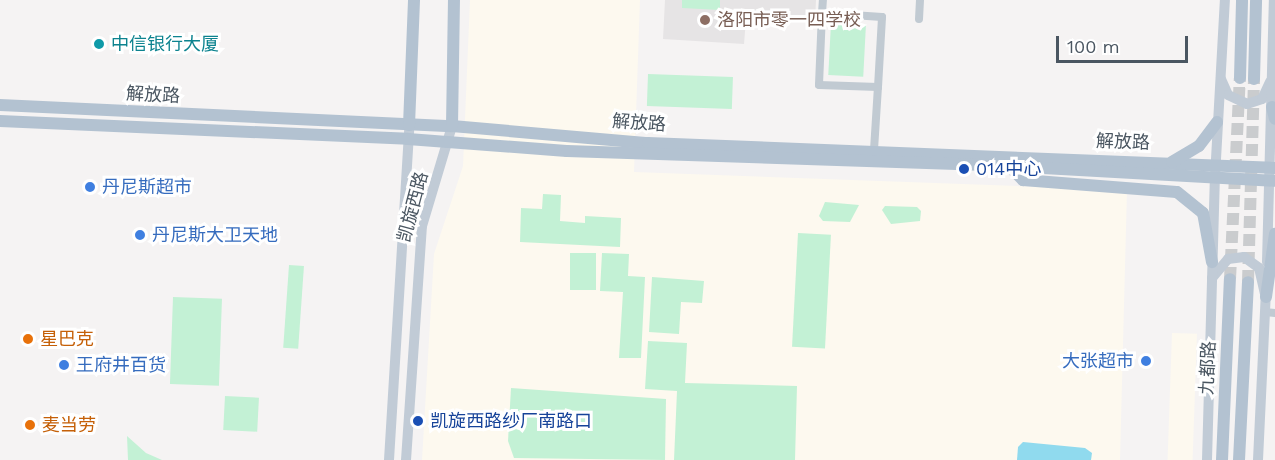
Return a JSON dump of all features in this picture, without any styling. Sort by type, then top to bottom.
[{"type":"main road","name":"凯旋西路","points":[[389,460],[414,0]]},
{"type":"main road","name":"凯旋西路","points":[[406,460],[422,226],[450,142],[452,126],[454,0]]},
{"type":"main road","points":[[1207,460],[1215,171],[1225,0]]},
{"type":"main road","points":[[1240,78],[1242,0]]},
{"type":"main road","points":[[1254,79],[1257,0]]},
{"type":"main road","points":[[1266,297],[1274,113],[1272,79],[1274,0]]},
{"type":"main road","points":[[1220,76],[1228,95],[1247,104],[1262,99],[1272,79]]},
{"type":"main road","name":"解放路","points":[[0,105],[452,126],[648,143],[1171,162],[1272,181]]},
{"type":"main road","name":"解放路","points":[[0,121],[408,139],[636,154],[1215,171],[1272,168]]},
{"type":"main road","points":[[1171,162],[1199,146],[1217,122]]},
{"type":"main road","points":[[1009,166],[1023,180],[1178,192],[1203,213],[1212,262]]},
{"type":"main road","points":[[1266,297],[1275,234]]},
{"type":"main road","points":[[1212,278],[1228,259],[1244,257],[1259,268],[1270,313],[1258,460]]},
{"type":"main road","name":"九都路","points":[[1222,460],[1230,279]]},
{"type":"main road","name":"九都路","points":[[1239,460],[1248,282]]},
{"type":"street","points":[[823,0],[819,85],[878,87]]},
{"type":"street","points":[[920,0],[920,19]]},
{"type":"street","points":[[822,13],[882,17],[874,150]]},
{"type":"shaded area","points":[[470,0],[640,0],[634,172],[1127,190],[1120,460],[422,460],[434,254],[463,166]]},
{"type":"shaded area","name":"洛阳市零一四学校","points":[[665,0],[816,0],[815,22],[746,19],[744,44],[663,39]]},
{"type":"shaded area","points":[[1172,333],[1197,334],[1193,460],[1168,460]]},
{"type":"green space","points":[[682,0],[720,0],[720,10],[682,8]]},
{"type":"green space","points":[[831,23],[866,25],[863,77],[828,75]]},
{"type":"green space","points":[[648,74],[733,77],[732,109],[647,106]]},
{"type":"green space","points":[[543,194],[561,195],[560,221],[585,223],[585,216],[621,218],[620,247],[520,242],[521,208],[542,209]]},
{"type":"green space","points":[[825,202],[859,205],[850,222],[823,221],[819,216]]},
{"type":"green space","points":[[885,206],[917,207],[921,211],[920,221],[891,224],[882,210]]},
{"type":"green space","points":[[798,233],[831,235],[825,349],[792,347]]},
{"type":"green space","points":[[570,253],[596,253],[596,290],[570,290]]},
{"type":"green space","points":[[602,253],[629,254],[628,276],[645,277],[641,358],[619,358],[623,292],[600,291]]},
{"type":"green space","points":[[289,265],[304,266],[298,349],[283,348]]},
{"type":"green space","points":[[652,277],[704,281],[702,303],[681,302],[679,334],[649,332]]},
{"type":"green space","points":[[173,297],[222,299],[219,386],[170,384]]},
{"type":"green space","points":[[648,341],[687,343],[685,383],[797,386],[795,460],[674,460],[677,391],[645,389]]},
{"type":"green space","points":[[511,388],[666,399],[665,460],[514,458],[508,441]]},
{"type":"green space","points":[[225,396],[259,398],[257,432],[223,430]]},
{"type":"green space","points":[[127,436],[146,453],[162,460],[128,460]]},
{"type":"water","points":[[1023,442],[1085,448],[1092,453],[1091,460],[1017,460],[1018,447]]},
{"type":"tunnel","points":[[1230,279],[1240,78]]},
{"type":"tunnel","points":[[1248,282],[1254,79]]},
{"type":"place","name":"洛阳市零一四学校","points":[[705,20]]},
{"type":"place","name":"中信银行大厦","points":[[99,44]]},
{"type":"place","name":"014中心","points":[[964,169]]},
{"type":"place","name":"丹尼斯超市","points":[[90,187]]},
{"type":"place","name":"丹尼斯大卫天地","points":[[140,235]]},
{"type":"place","name":"星巴克","points":[[28,339]]},
{"type":"place","name":"大张超市","points":[[1146,361]]},
{"type":"place","name":"王府井百货","points":[[64,365]]},
{"type":"place","name":"凯旋西路纱厂南路口","points":[[418,421]]},
{"type":"place","name":"麦当劳","points":[[30,425]]}]
